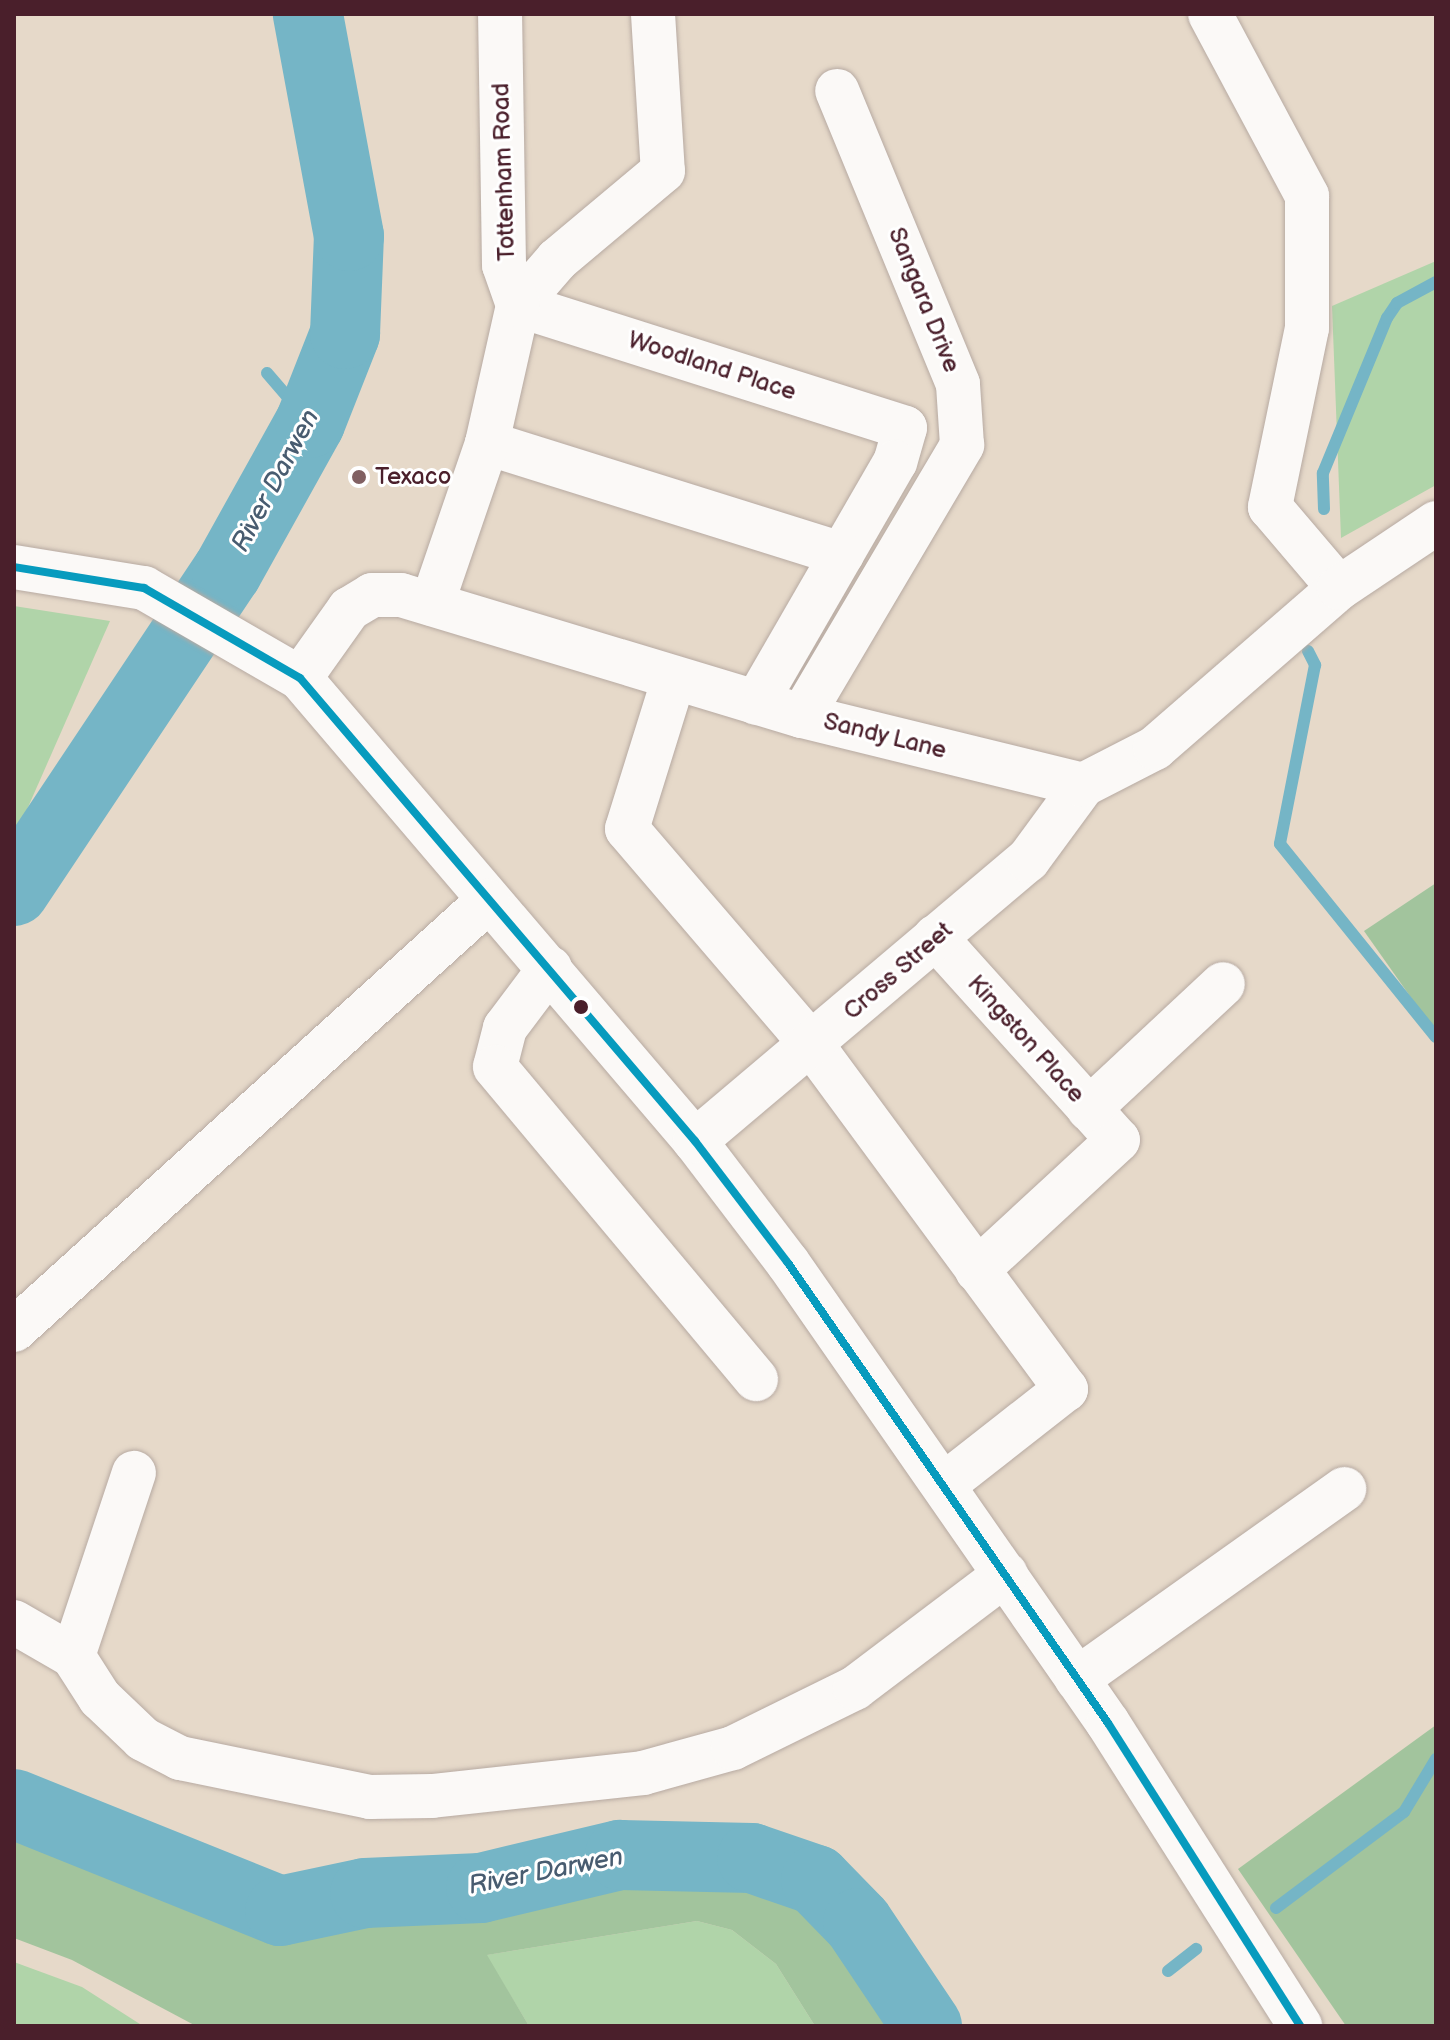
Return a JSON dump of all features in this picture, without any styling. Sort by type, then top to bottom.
[{"type":"street","name":"Tottenham Road","points":[[500,14],[504,265],[518,305]]},
{"type":"street","points":[[432,604],[487,443],[518,305],[557,260],[663,171],[653,14]]},
{"type":"street","points":[[1210,14],[1307,196],[1307,328],[1270,507],[1339,588]]},
{"type":"street","name":"Sangara Drive","points":[[802,716],[962,445],[958,384],[837,91]]},
{"type":"street","name":"Woodland Place","points":[[518,305],[905,428],[895,462],[842,554]]},
{"type":"street","points":[[487,443],[842,554],[756,703]]},
{"type":"street","points":[[1083,785],[1155,748],[1339,588],[1436,523]]},
{"type":"street","points":[[14,567],[121,581],[169,600],[300,678],[695,1141],[946,1483],[1077,1679],[1300,2026]]},
{"type":"street","name":"Sandy Lane","points":[[300,678],[359,601],[384,593],[432,604],[802,716],[1083,785]]},
{"type":"street","points":[[674,678],[627,829],[812,1045],[1066,1389],[946,1483]]},
{"type":"street","name":"Cross Street","points":[[695,1141],[1028,860],[1083,785]]},
{"type":"street","points":[[14,1330],[488,901]]},
{"type":"street","name":"Kingston Place","points":[[935,937],[1118,1140],[977,1270]]},
{"type":"street","points":[[550,968],[505,1028],[495,1067],[756,1379]]},
{"type":"street","points":[[1089,1109],[1223,984]]},
{"type":"street","points":[[73,1656],[134,1473]]},
{"type":"street","points":[[1077,1679],[1344,1489]]},
{"type":"street","points":[[14,1622],[73,1656],[100,1698],[143,1739],[180,1758],[370,1797],[445,1795],[643,1773],[733,1748],[855,1688],[1006,1574]]},
{"type":"green space","points":[[1436,261],[1436,485],[1341,538],[1332,306]]},
{"type":"green space","points":[[14,606],[110,621],[14,839]]},
{"type":"green space","points":[[1436,883],[1436,1033],[1364,931]]},
{"type":"green space","points":[[1436,1725],[1436,2026],[1346,2026],[1238,1869]]},
{"type":"green space","points":[[14,1814],[277,1923],[624,1871],[766,1878],[814,1899],[863,1946],[906,2026],[815,2026],[776,1964],[732,1930],[697,1921],[487,1955],[529,2026],[196,2026],[72,1960],[14,1938]]},
{"type":"green space","points":[[697,1921],[732,1930],[776,1964],[815,2026],[529,2026],[486,1955]]},
{"type":"green space","points":[[14,1962],[82,1987],[143,2026],[14,2026]]},
{"type":"waterway","name":"River Darwen","points":[[14,891],[227,572],[310,423],[345,334],[349,236],[308,14]]},
{"type":"waterway","points":[[1324,509],[1323,473],[1387,318],[1397,303],[1436,282]]},
{"type":"waterway","points":[[267,373],[310,423]]},
{"type":"waterway","points":[[1308,651],[1315,665],[1280,844],[1436,1037]]},
{"type":"waterway","points":[[1276,1908],[1404,1812],[1436,1759]]},
{"type":"waterway","name":"River Darwen","points":[[14,1804],[280,1911],[365,1893],[481,1888],[620,1855],[752,1858],[816,1880],[858,1923],[927,2026]]},
{"type":"waterway","points":[[1168,1971],[1196,1949]]},
{"type":"transit line","points":[[14,567],[144,588],[300,678],[695,1141],[788,1263],[1108,1723],[1300,2026]]},
{"type":"place","name":"Texaco","points":[[359,477]]}]
